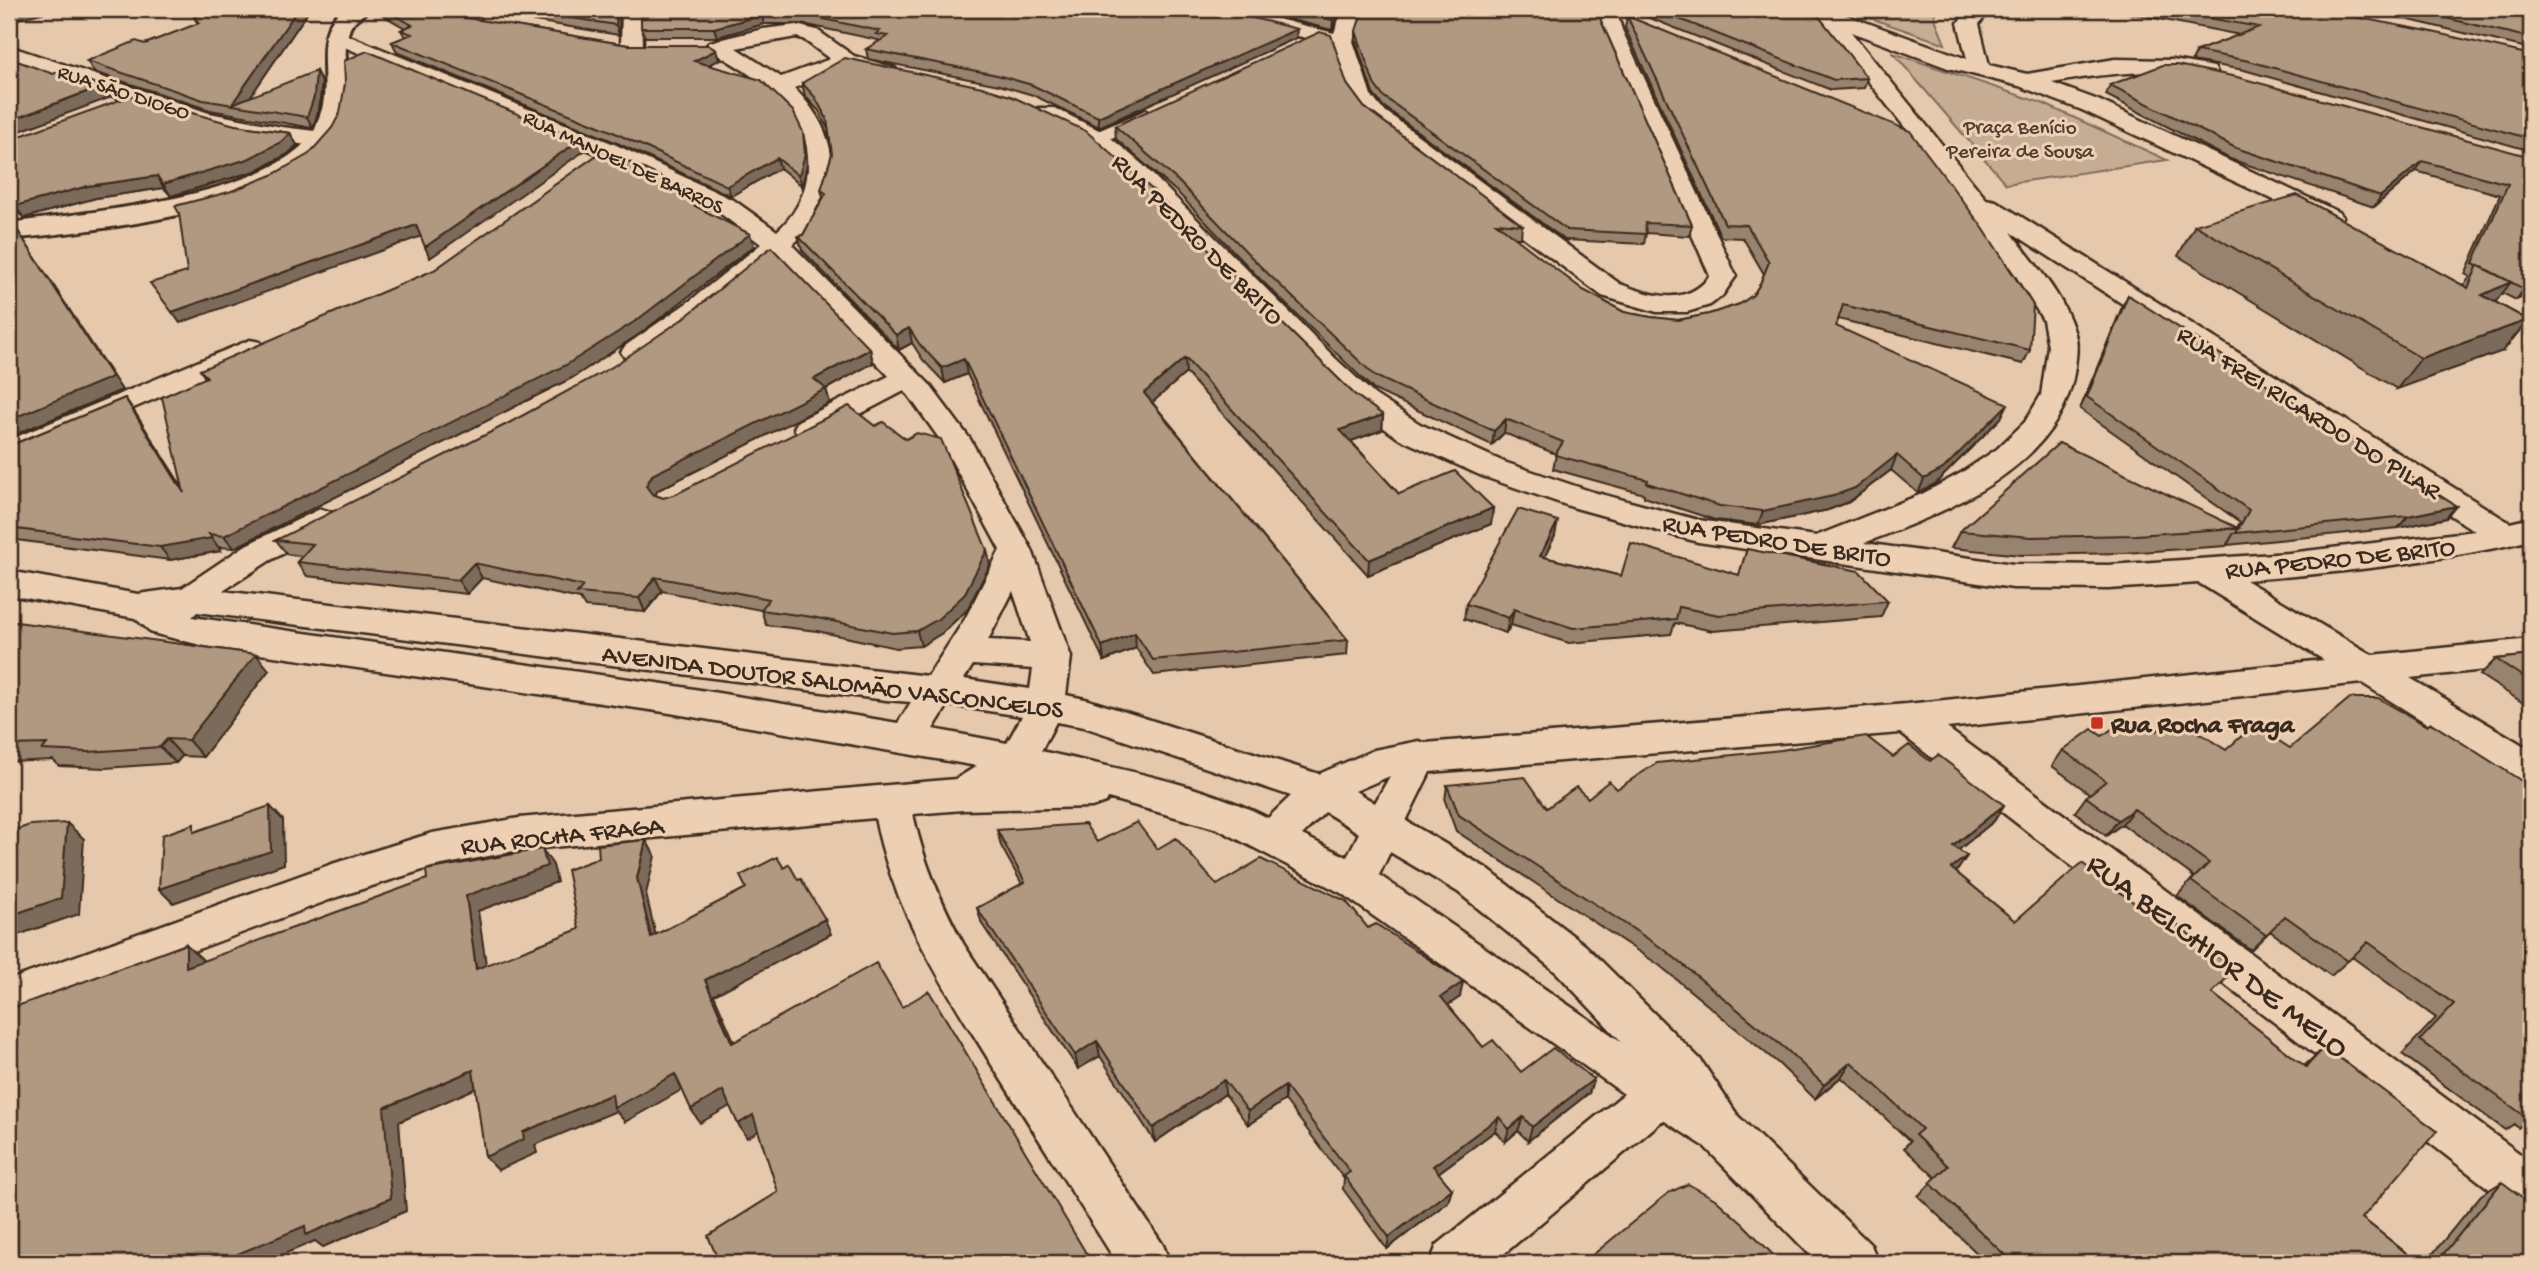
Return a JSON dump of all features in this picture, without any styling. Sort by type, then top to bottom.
[{"type":"main road","points":[[9,231],[192,203],[249,187],[290,166],[323,138],[336,103],[335,36],[345,16],[357,9]]},
{"type":"street","points":[[414,9],[496,23]]},
{"type":"street","points":[[632,9],[632,46]]},
{"type":"street","points":[[1216,9],[1330,38],[1360,96],[1373,113],[1611,290],[1638,301],[1670,305],[1698,303],[1714,291],[1723,276],[1612,30],[1606,9]]},
{"type":"street","points":[[1294,47],[1330,38],[1353,9]]},
{"type":"street","points":[[1606,9],[1632,20]]},
{"type":"street","points":[[1980,70],[1968,23],[1981,9]]},
{"type":"street","points":[[1824,13],[1980,70],[2026,81],[2090,105],[2349,227]]},
{"type":"street","points":[[1821,547],[1894,520],[1961,488],[2018,449],[2049,410],[2062,373],[2061,333],[2039,290],[1972,196],[1824,13]]},
{"type":"street","points":[[618,363],[696,308],[776,244],[801,221],[814,198],[822,165],[820,142],[808,117],[778,86],[705,46],[796,31],[810,34],[846,61],[874,71],[913,78]]},
{"type":"street","name":"RUA MANOEL DE BARROS","points":[[335,36],[595,157],[726,206],[776,244],[839,305],[905,379],[919,390],[955,439],[1016,550],[1053,657],[1046,705],[1017,760]]},
{"type":"street","points":[[605,41],[632,46],[656,46]]},
{"type":"street","name":"RUA SÃO DIOGO","points":[[9,52],[235,128],[282,136],[323,138]]},
{"type":"street","points":[[778,86],[846,61]]},
{"type":"street","points":[[2026,81],[2115,65],[2172,66],[2223,75]]},
{"type":"street","points":[[100,112],[140,97]]},
{"type":"street","name":"RUA PEDRO DE BRITO","points":[[1024,103],[1097,138],[1168,201],[1325,364],[1365,401],[1409,431],[1493,469],[1583,500],[1698,531],[2012,576],[2108,576],[2289,565],[2463,545],[2519,532]]},
{"type":"street","points":[[1097,138],[1159,109]]},
{"type":"street","points":[[1887,122],[1926,138]]},
{"type":"street","name":"RUA FREI RICARDO DO PILAR","points":[[1972,196],[2519,532]]},
{"type":"street","points":[[9,451],[280,336]]},
{"type":"street","points":[[782,442],[905,379]]},
{"type":"street","points":[[163,609],[259,551],[340,509]]},
{"type":"street","points":[[906,739],[995,596],[1016,550]]},
{"type":"street","points":[[2205,570],[2531,769]]},
{"type":"street","name":"AVENIDA DOUTOR SALOMÃO VASCONCELOS","points":[[9,583],[163,609],[886,686],[937,689],[1046,705],[1085,713],[1322,791],[1384,825],[1472,880],[1571,959],[1672,1083],[1853,1263]]},
{"type":"street","name":"AVENIDA DOUTOR SALOMÃO VASCONCELOS","points":[[163,609],[217,635],[664,698],[906,739],[1017,760],[1141,790],[1229,816],[1355,881],[1672,1083]]},
{"type":"street","points":[[962,651],[1053,657]]},
{"type":"street","points":[[1273,838],[1322,791],[1351,775],[1387,761],[1419,756],[1907,718],[2531,652]]},
{"type":"street","name":"RUA BELCHIOR DE MELO","points":[[1907,718],[2531,1191]]},
{"type":"street","points":[[1355,881],[1419,756]]},
{"type":"street","points":[[963,794],[1017,760]]},
{"type":"street","name":"RUA ROCHA FRAGA","points":[[9,1000],[332,881],[432,850],[519,834],[891,803],[963,794],[1141,790]]},
{"type":"street","points":[[891,803],[901,850],[917,897],[949,958],[1145,1263]]},
{"type":"street","points":[[1455,1263],[1672,1083]]},
{"type":"green space","name":"Praça Benício Pereira de Sousa","points":[[1853,9],[1934,9],[1945,44],[1858,14]]},
{"type":"green space","name":"Praça Benício Pereira de Sousa","points":[[1893,53],[2042,103],[2167,160],[2006,184]]},
{"type":"building","points":[[215,9],[298,9],[232,104],[316,71],[314,97],[307,117],[203,100],[87,61],[136,41],[145,44],[199,23],[194,17]]},
{"type":"building","points":[[384,9],[414,9],[628,45],[708,45],[716,50],[694,61],[761,80],[793,111],[803,132],[805,154],[799,176],[777,158],[727,186],[611,131],[392,42],[412,34],[401,30],[412,25]]},
{"type":"building","points":[[517,9],[617,9],[616,25]]},
{"type":"building","points":[[641,9],[1218,9],[1297,29],[1098,117],[1032,85],[997,75],[866,49],[888,36],[876,34],[880,31],[800,14],[762,15],[714,28],[641,28]]},
{"type":"building","points":[[1286,9],[1337,9],[1333,20]]},
{"type":"building","points":[[1363,9],[1598,9],[1692,225],[1645,223],[1646,234],[1567,230],[1383,96],[1374,84],[1356,31]]},
{"type":"building","points":[[1654,9],[1813,9],[1867,78],[1834,80]]},
{"type":"building","points":[[2159,9],[2313,9],[2428,31],[2531,55],[2531,139],[2249,61],[2197,51],[2259,27]]},
{"type":"building","points":[[2407,9],[2531,9],[2531,38]]},
{"type":"building","points":[[1627,16],[1910,131],[1983,228],[2033,305],[2030,350],[1843,305],[1836,326],[2008,404],[1943,469],[1924,479],[1897,455],[1855,488],[1833,496],[1763,511],[1720,506],[1647,483],[1648,480],[1555,455],[1563,442],[1506,419],[1494,431],[1375,376],[1260,266],[1178,181],[1115,126],[1320,32],[1331,35],[1347,84],[1364,107],[1522,225],[1496,223],[1583,290],[1624,312],[1678,320],[1740,304],[1753,295],[1769,262],[1747,225],[1725,224]]},
{"type":"building","points":[[367,51],[580,140],[425,247],[416,225],[172,312],[150,283],[187,272],[179,213],[175,206],[229,192],[272,175],[309,154],[332,128],[340,113],[345,83],[344,61]]},
{"type":"building","points":[[9,58],[53,74],[60,71],[102,86],[9,121]]},
{"type":"building","points":[[845,58],[982,87],[1013,97],[1086,131],[1156,193],[1238,280],[1354,394],[1383,415],[1340,430],[1399,494],[1455,471],[1493,508],[1369,560],[1185,358],[1144,393],[1348,640],[1153,660],[1135,633],[1102,646],[964,359],[942,368],[920,345],[909,328],[896,335],[798,236],[803,235],[826,193],[821,190],[832,154],[827,119],[815,97],[802,83]]},
{"type":"building","points":[[2163,65],[2177,65],[2237,77],[2531,157],[2531,286],[2524,289],[2473,263],[2508,184],[2422,161],[2381,196],[2236,148],[2110,85]]},
{"type":"building","points":[[131,96],[235,125],[290,133],[281,142],[248,159],[163,184],[157,176],[88,186],[15,206],[9,200],[9,140]]},
{"type":"building","points":[[604,150],[703,197],[691,204],[750,234],[637,320],[566,365],[224,536],[209,534],[212,538],[160,547],[9,528],[9,446],[125,398],[184,493],[162,397],[207,377],[200,370],[434,270]]},
{"type":"building","points":[[2297,195],[2468,288],[2478,265],[2511,282],[2482,295],[2528,320],[2421,358],[2195,225]]},
{"type":"building","points":[[9,228],[16,228],[112,377],[9,420]]},
{"type":"building","points":[[771,247],[870,349],[814,379],[826,389],[652,475],[646,486],[652,494],[663,498],[676,494],[849,406],[875,426],[883,422],[906,439],[917,433],[941,439],[987,550],[964,595],[938,619],[917,631],[892,633],[761,610],[769,599],[655,577],[639,598],[577,593],[583,586],[474,563],[458,580],[297,562],[313,544],[276,540],[507,424],[612,367],[684,318]]},
{"type":"building","points":[[2128,295],[2456,506],[2408,516],[2236,533],[2249,510],[2087,397]]},
{"type":"building","points":[[2059,443],[2238,528],[2136,535],[2031,537],[1960,531]]},
{"type":"building","points":[[1518,509],[1558,521],[1540,556],[1621,576],[1631,543],[1739,575],[1747,549],[1859,571],[1888,601],[1719,615],[1679,607],[1676,619],[1573,628],[1514,609],[1509,618],[1466,604]]},
{"type":"building","points":[[9,621],[256,654],[188,740],[167,739],[160,747],[89,752],[42,750],[47,744],[9,745]]},
{"type":"building","points":[[2531,655],[2531,682],[2496,659]]},
{"type":"building","points":[[2350,698],[2378,698],[2427,726],[2431,723],[2531,787],[2531,1111],[2526,1117],[2420,1040],[2454,1004],[2368,942],[2348,961],[2285,916],[2266,935],[2191,881],[2209,863],[2134,809],[2118,820],[2086,797],[2106,781],[2063,750],[2092,729],[2102,736],[2119,724],[2132,733],[2145,723],[2157,731],[2161,728],[2165,731],[2178,719],[2226,750],[2254,725],[2290,748]]},
{"type":"building","points":[[1866,736],[1893,757],[1909,745],[1930,761],[1938,755],[2004,805],[1953,846],[1967,856],[1951,868],[2015,921],[2082,863],[2153,917],[2159,911],[2233,968],[2227,973],[2230,975],[2212,993],[2306,1067],[2325,1047],[2437,1131],[2362,1218],[2419,1263],[2013,1263],[1930,1183],[1948,1166],[1915,1135],[1922,1129],[1851,1062],[1824,1085],[1787,1050],[1665,950],[1459,815],[1447,785],[1525,777],[1547,808],[1576,787],[1588,798],[1609,781],[1617,789],[1657,763],[1781,750]]},
{"type":"building","points":[[270,806],[271,851],[159,889],[162,835],[194,824],[194,832]]},
{"type":"building","points":[[1137,822],[1157,849],[1176,838],[1217,885],[1261,859],[1346,901],[1368,928],[1376,924],[1463,982],[1441,997],[1483,1047],[1493,1040],[1521,1072],[1553,1048],[1594,1079],[1532,1127],[1523,1117],[1509,1129],[1499,1117],[1433,1166],[1452,1189],[1389,1237],[1344,1176],[1350,1172],[1285,1086],[1248,1111],[1224,1080],[1153,1128],[1097,1041],[1075,1055],[977,908],[1025,882],[997,830],[1085,824],[1097,842]]},
{"type":"building","points":[[67,823],[61,898],[9,916],[9,832],[30,825]]},
{"type":"building","points":[[646,840],[637,878],[651,937],[746,888],[740,876],[777,857],[784,868],[789,864],[798,880],[801,879],[825,919],[705,980],[732,1043],[876,963],[902,1007],[929,991],[1092,1263],[714,1263],[718,1260],[708,1236],[778,1192],[753,1115],[738,1124],[723,1091],[691,1109],[675,1074],[614,1108],[612,1094],[523,1132],[524,1139],[485,1157],[473,1070],[384,1108],[391,1198],[306,1235],[305,1226],[216,1263],[9,1263],[9,1009],[186,944],[186,967],[427,879],[426,870],[542,849],[547,866],[466,896],[476,969],[579,929],[567,870],[599,858],[598,845]]},
{"type":"building","points":[[2502,1182],[2531,1204],[2531,1263],[2436,1263]]},
{"type":"building","points":[[1688,1184],[1715,1199],[1781,1263],[1583,1263],[1668,1193]]},
{"type":"place","name":"Rua Rocha Fraga","points":[[2097,723]]}]
